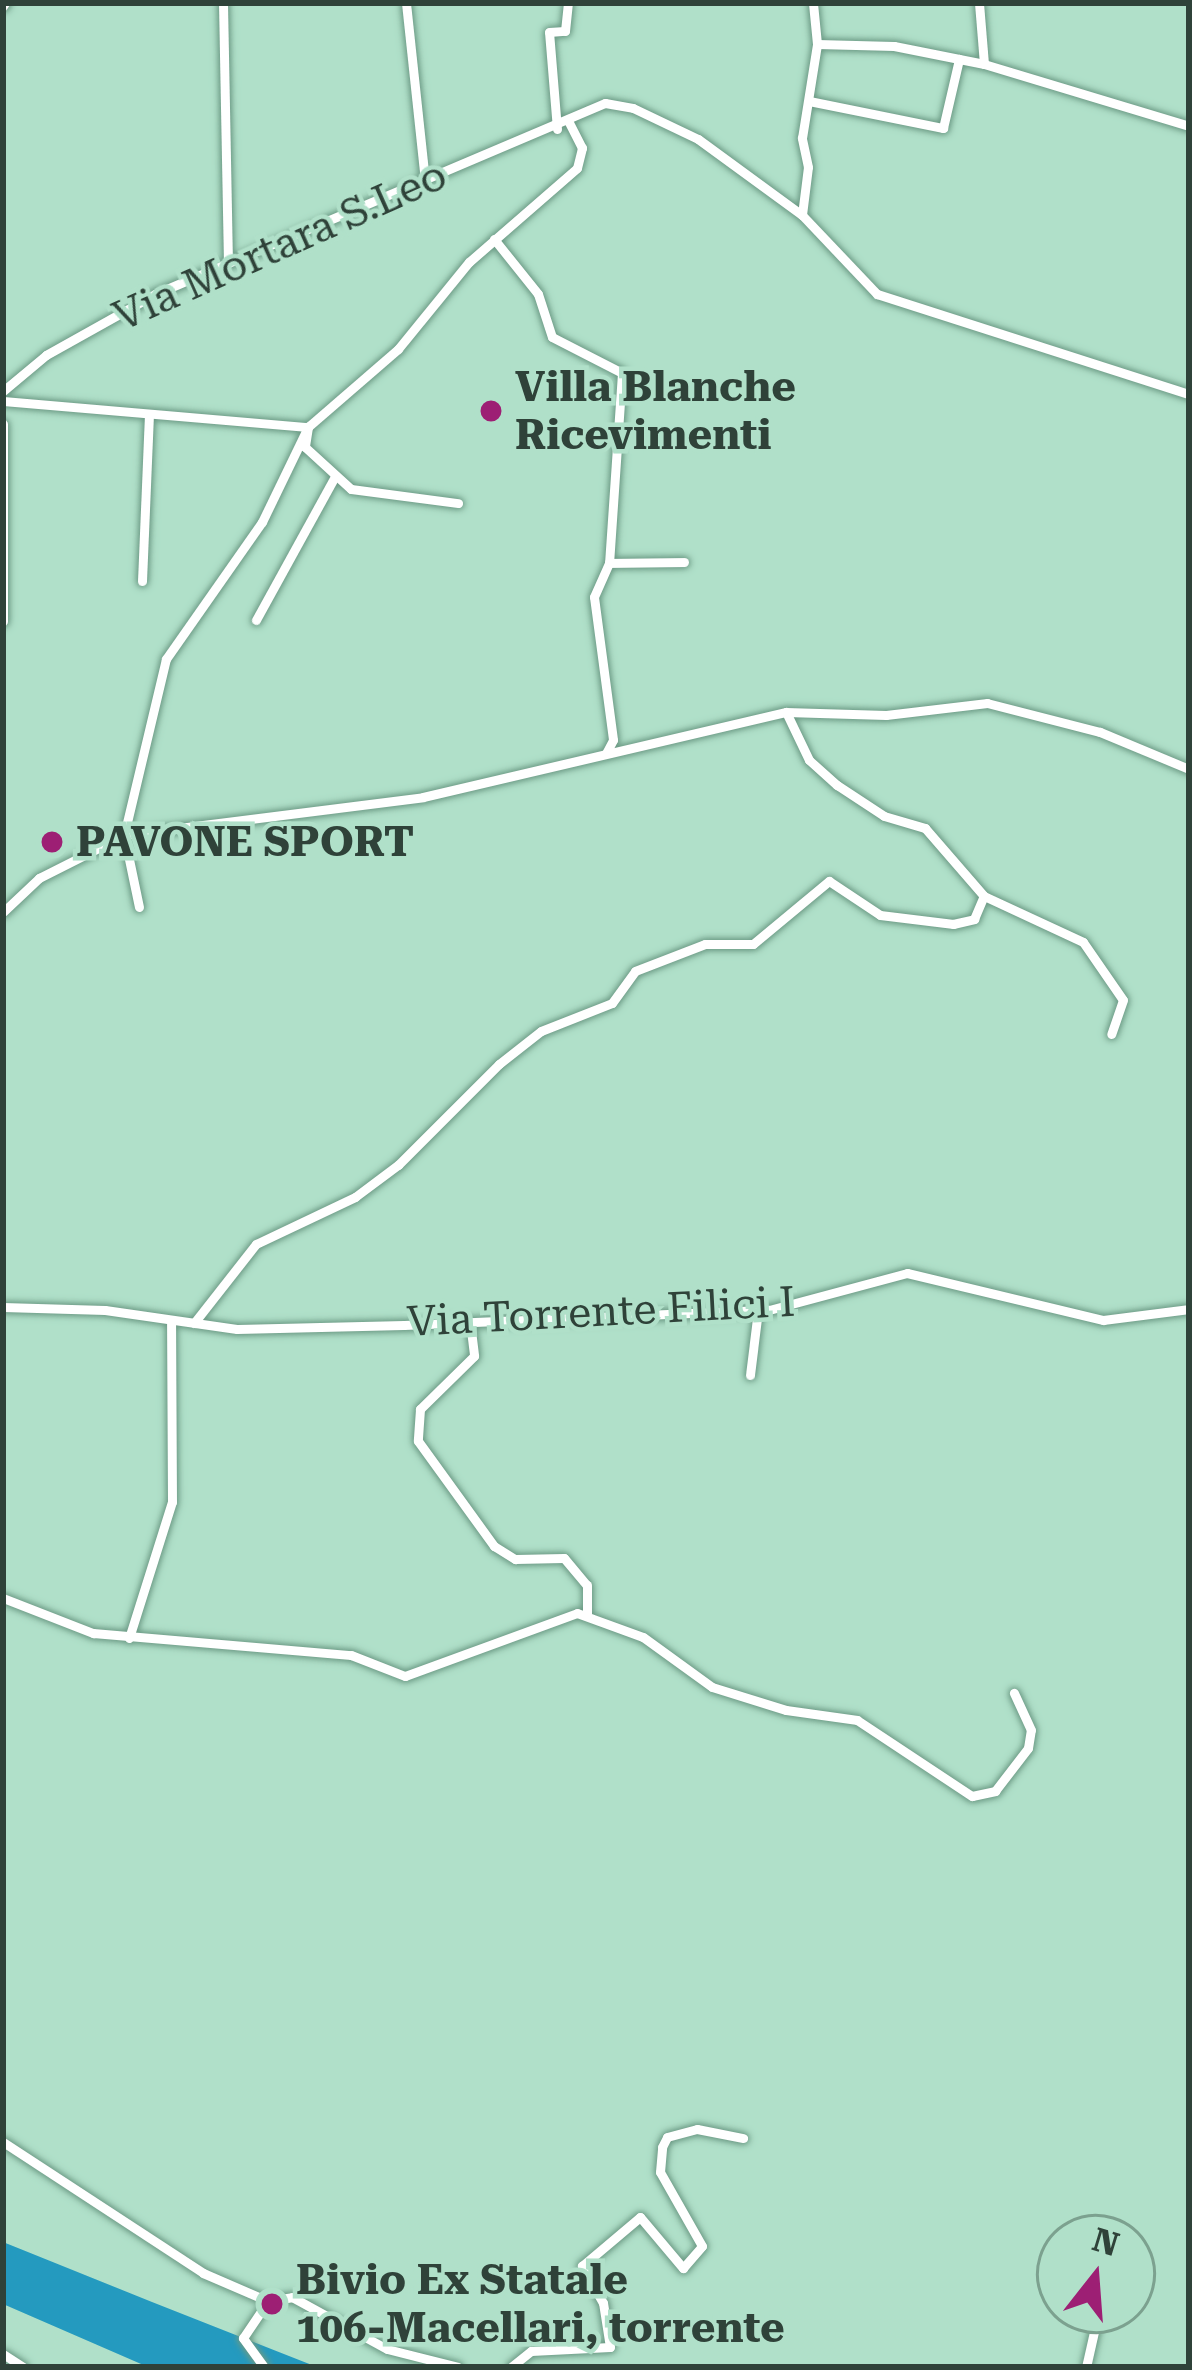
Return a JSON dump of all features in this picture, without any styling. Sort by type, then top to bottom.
[{"type":"street","points":[[223,3],[229,261]]},
{"type":"street","points":[[406,3],[425,180]]},
{"type":"street","points":[[557,129],[549,32],[565,31],[568,3]]},
{"type":"street","points":[[802,215],[817,44],[813,3]]},
{"type":"street","points":[[979,3],[984,64]]},
{"type":"street","points":[[817,44],[984,64],[1189,126]]},
{"type":"street","points":[[809,101],[944,128],[959,59]]},
{"type":"street","name":"Via Mortara S.Leo","points":[[3,391],[46,355],[229,261],[557,129],[605,103],[633,108],[698,139],[802,215],[877,294],[1189,394]]},
{"type":"street","name":"Via Mortara S.Leo","points":[[124,835],[166,659],[262,522],[308,427],[398,349],[494,238],[577,168],[582,148],[568,121]]},
{"type":"street","points":[[494,238],[538,294],[553,337],[622,374],[609,563],[594,597],[613,740],[606,753]]},
{"type":"street","points":[[3,401],[308,427],[305,447],[351,489],[458,503]]},
{"type":"street","points":[[142,581],[149,413]]},
{"type":"street","points":[[3,424],[3,621]]},
{"type":"street","points":[[256,620],[334,478]]},
{"type":"street","points":[[609,563],[683,562]]},
{"type":"street","points":[[3,912],[39,878],[124,835],[423,797],[785,712],[886,715],[987,703],[1100,732],[1189,769]]},
{"type":"street","points":[[785,712],[809,760],[837,785],[884,816],[925,828],[983,896],[1083,942],[1123,1000],[1111,1034]]},
{"type":"street","points":[[124,835],[139,907]]},
{"type":"street","points":[[194,1323],[256,1244],[355,1197],[398,1165],[499,1064],[541,1031],[554,1033],[612,1003],[635,970],[705,944],[753,944],[829,881],[880,915],[952,924],[974,919],[983,896]]},
{"type":"street","name":"Via Torrente Filici I","points":[[3,1307],[237,1329],[470,1322],[758,1310],[907,1273],[1103,1320],[1189,1309]]},
{"type":"street","points":[[749,1375],[758,1310]]},
{"type":"street","points":[[130,1638],[172,1502],[171,1320]]},
{"type":"street","points":[[470,1322],[474,1356],[420,1409],[418,1441],[494,1546],[515,1559],[564,1558],[587,1585],[587,1616]]},
{"type":"street","points":[[3,1598],[63,1626],[130,1638],[351,1655],[405,1676],[587,1616],[643,1637],[712,1687],[786,1710],[857,1720],[971,1796],[995,1791],[1032,1738],[1014,1693]]},
{"type":"street","points":[[511,2367],[531,2351],[610,2347],[603,2303],[582,2266],[640,2217],[683,2268],[702,2246],[661,2173],[667,2137],[697,2129],[743,2138]]},
{"type":"street","points":[[3,2142],[203,2273],[268,2301],[292,2297],[386,2349],[458,2367]]},
{"type":"street","points":[[264,2367],[243,2338],[268,2301]]},
{"type":"street","points":[[1086,2367],[1094,2334]]},
{"type":"street","points":[[3,2354],[23,2367]]},
{"type":"water","points":[[3,2242],[317,2367],[148,2367],[3,2304]]},
{"type":"place","name":"Villa Blanche Ricevimenti","points":[[491,411]]},
{"type":"place","name":"PAVONE SPORT","points":[[52,842]]},
{"type":"place","name":"Bivio Ex Statale 106-Macellari, torrente","points":[[272,2304]]}]
